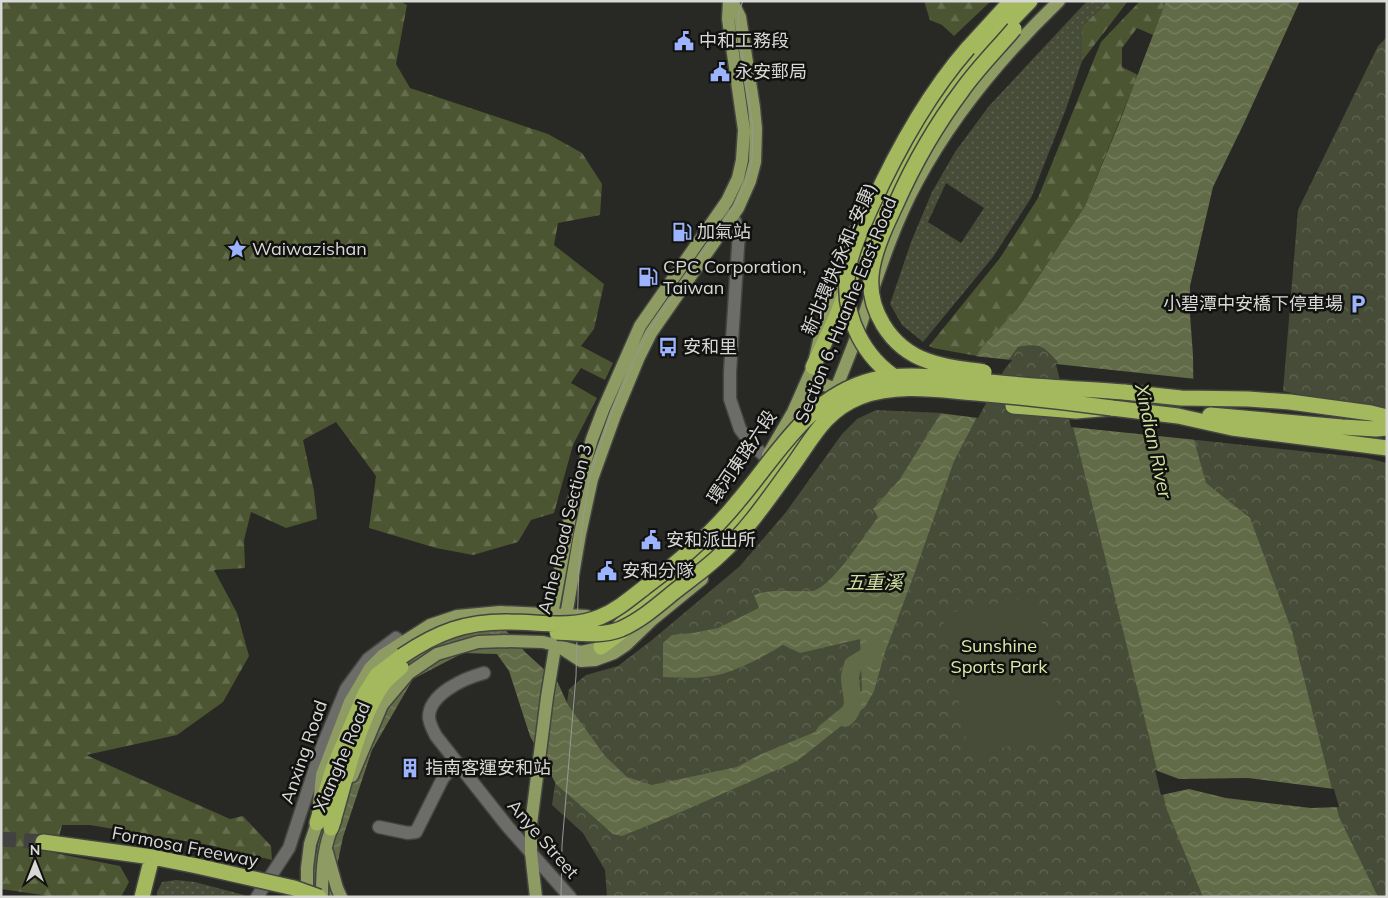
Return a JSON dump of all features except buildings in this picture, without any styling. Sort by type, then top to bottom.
[{"type":"highway","points":[[1011,1],[968,48],[939,86],[900,146],[858,236],[850,261],[847,295],[854,326],[866,349],[878,363],[893,376],[925,392],[959,401],[1014,406],[1076,411],[1112,408]]},
{"type":"highway","name":"新北環快(永和-安康)","points":[[810,372],[836,318],[868,232],[913,146],[945,96],[1002,30],[1030,1]]},
{"type":"highway","points":[[1041,1],[1014,29],[958,95],[910,173],[876,252],[871,287],[874,305],[880,320],[891,336],[902,347],[927,361],[965,369],[1080,382],[1124,392]]},
{"type":"highway","points":[[332,828],[358,738],[369,711],[403,654],[422,651],[442,640],[476,631],[491,629],[597,634],[620,629],[641,619],[720,555],[742,533],[791,468],[818,407],[847,388],[889,377],[940,378],[1181,398],[1290,402],[1387,418]]},
{"type":"highway","points":[[317,823],[333,769],[365,694],[377,675],[403,654],[441,633],[462,626],[509,622],[573,624],[601,617],[623,604],[686,556],[716,528],[740,500],[787,438],[829,416],[847,404],[876,392],[894,389],[932,390],[1032,398],[1178,416],[1232,428],[1387,448]]},
{"type":"highway","points":[[1178,416],[1215,415],[1342,427],[1387,428]]},
{"type":"highway","points":[[601,647],[617,636],[715,544],[728,530],[787,450],[810,426]]},
{"type":"highway","points":[[555,622],[604,632],[621,626],[656,598]]},
{"type":"highway","name":"Formosa Freeway","points":[[43,842],[152,857],[294,888],[320,897]]},
{"type":"highway","points":[[142,897],[152,857]]},
{"type":"main road","name":"Anhe Road Section 3","points":[[555,622],[566,616],[592,479],[604,443],[639,357],[651,333],[726,214],[727,201],[738,178],[744,146],[742,110],[728,19],[730,1]]},
{"type":"main road","name":"Section 6, Huanhe East Road","points":[[810,372],[826,310],[844,252],[870,192],[908,122],[963,47],[1004,1]]},
{"type":"main road","name":"Section 6, Huanhe East Road","points":[[555,644],[581,661],[595,660],[614,653],[726,558],[765,516],[802,462],[826,415],[859,330],[880,265],[916,183],[951,126],[969,101],[1059,1]]},
{"type":"main road","name":"Anhe Road Section 3","points":[[536,897],[531,853],[533,800],[555,644],[555,622],[561,565],[566,532],[580,475],[594,432],[640,326],[726,214]]},
{"type":"main road","points":[[810,372],[836,389]]},
{"type":"main road","name":"環河東路六段","points":[[566,616],[583,617],[604,614],[657,576],[720,520],[733,506],[766,457],[793,412],[810,372]]},
{"type":"main road","points":[[561,565],[574,567]]},
{"type":"main road","points":[[403,654],[430,625],[457,616],[500,612],[526,614],[555,622]]},
{"type":"main road","points":[[525,641],[526,614]]},
{"type":"main road","name":"Section 6, Huanhe East Road","points":[[601,647],[609,646],[653,619]]},
{"type":"main road","name":"Xianghe Road","points":[[320,897],[325,847],[332,828],[382,705],[409,673],[437,654],[478,642],[525,641],[555,644]]},
{"type":"main road","points":[[555,644],[582,652],[601,647]]},
{"type":"main road","name":"Xianghe Road","points":[[307,897],[307,868],[310,844],[317,823]]},
{"type":"main road","points":[[325,847],[341,897]]},
{"type":"street","points":[[726,214],[738,225],[739,232],[730,399],[740,429],[752,445],[766,457]]},
{"type":"street","name":"Anxing Road","points":[[257,897],[289,848],[300,819],[322,746],[346,689],[368,659],[396,638],[403,654]]},
{"type":"street","name":"Anye Street","points":[[484,674],[465,680],[446,690],[438,698],[430,712],[429,718],[434,732],[531,853],[570,897]]},
{"type":"street","points":[[379,827],[408,833],[416,832],[443,778],[457,763]]},
{"type":"green space","points":[[1,1],[400,1],[407,5],[396,64],[410,88],[548,134],[582,153],[602,184],[600,215],[558,223],[554,245],[604,284],[594,329],[581,346],[613,363],[605,380],[581,368],[571,383],[597,398],[573,445],[554,513],[531,520],[518,542],[473,555],[436,548],[369,528],[376,476],[336,422],[303,440],[314,491],[317,519],[286,528],[251,512],[244,540],[245,568],[214,570],[237,613],[249,656],[223,702],[177,735],[86,755],[230,819],[243,816],[271,846],[272,860],[209,845],[90,825],[62,825],[55,853],[120,866],[129,882],[121,897],[56,897],[1,889]]},
{"type":"green space","points":[[924,1],[991,1],[954,36],[942,25],[930,20]]},
{"type":"green space","points":[[1087,1],[1109,1],[1082,26],[1082,61],[1066,109],[1031,198],[993,257],[923,342],[902,325],[890,304],[911,242],[932,192],[955,152],[989,106]],"holes":[[[946,183],[984,208],[961,243],[928,222]]]},
{"type":"green space","points":[[1109,1],[1128,1],[1082,61],[1082,26]]},
{"type":"green space","points":[[1140,1],[1166,1],[1153,35],[1137,28],[1122,48],[1122,67],[1138,75],[1085,206],[1018,308],[982,347],[977,356],[929,346],[1000,258],[1038,198],[1101,42]]},
{"type":"green space","points":[[1387,37],[1387,413],[1283,391],[1298,210],[1378,46]]},
{"type":"green space","name":"Sunshine Sports Park","points":[[1036,344],[1043,347],[1057,361],[1074,427],[1367,458],[1387,463],[1387,897],[607,897],[605,870],[583,833],[552,805],[569,689],[586,675],[618,666],[740,566],[786,512],[842,434],[857,419],[876,410],[942,413],[1002,369],[1018,347]]},
{"type":"green space","points":[[1037,596],[1063,736],[969,754],[942,614]]},
{"type":"green space","points":[[176,880],[195,882],[244,895],[244,897],[157,897],[157,892],[162,882]]},
{"type":"water","name":"Xindian River","points":[[1166,1],[1300,1],[1213,187],[1190,286],[1194,440],[1206,483],[1250,518],[1292,631],[1339,817],[1378,897],[1203,897],[1167,810],[1057,361],[1044,348],[1032,345],[1018,347],[1002,369],[954,461],[885,652],[874,691],[865,707],[797,761],[622,836],[613,834],[556,784],[530,736],[509,671],[497,654],[463,653],[413,679],[372,750],[343,837],[334,880],[336,897],[308,897],[318,844],[357,705],[394,647],[501,625],[526,653],[557,681],[568,705],[605,756],[627,777],[652,785],[737,767],[759,755],[815,732],[819,726],[862,691],[860,639],[800,653],[783,645],[730,671],[715,676],[692,678],[663,677],[663,643],[672,635],[718,628],[759,608],[754,595],[775,591],[812,591],[820,588],[829,581],[848,559],[878,517],[873,509],[900,479],[982,347],[1018,308],[1085,206]]},
{"type":"pier","points":[[974,356],[1012,360],[1004,370],[978,418],[939,413]]},
{"type":"pier","points":[[1056,364],[1196,379],[1197,440],[1071,427]]},
{"type":"pier","points":[[1155,770],[1179,779],[1248,778],[1334,789],[1339,807],[1311,808],[1226,798],[1189,789],[1161,795]]},
{"type":"waterway","name":"五重溪","points":[[845,718],[852,709],[853,704],[850,684],[853,665],[873,653],[875,644]]},
{"type":"tunnel","points":[[1,839],[43,842]]},
{"type":"tram line","points":[[561,897],[562,845],[576,676],[579,559],[589,478],[611,414],[649,331],[735,206],[747,180],[752,161],[753,129],[738,25],[739,11],[743,1]]},
{"type":"place","name":"中和工務段","points":[[684,41]]},
{"type":"place","name":"永安郵局","points":[[720,72]]},
{"type":"place","name":"加氣站","points":[[682,232]]},
{"type":"place","name":"Waiwazishan","points":[[237,249]]},
{"type":"place","name":"CPC Corporation, Taiwan","points":[[648,277]]},
{"type":"place","name":"小碧潭中安橋下停車場","points":[[1358,304]]},
{"type":"place","name":"安和里","points":[[668,347]]},
{"type":"place","name":"安和派出所","points":[[651,540]]},
{"type":"place","name":"安和分隊","points":[[607,571]]},
{"type":"place","name":"指南客運安和站","points":[[410,768]]}]
